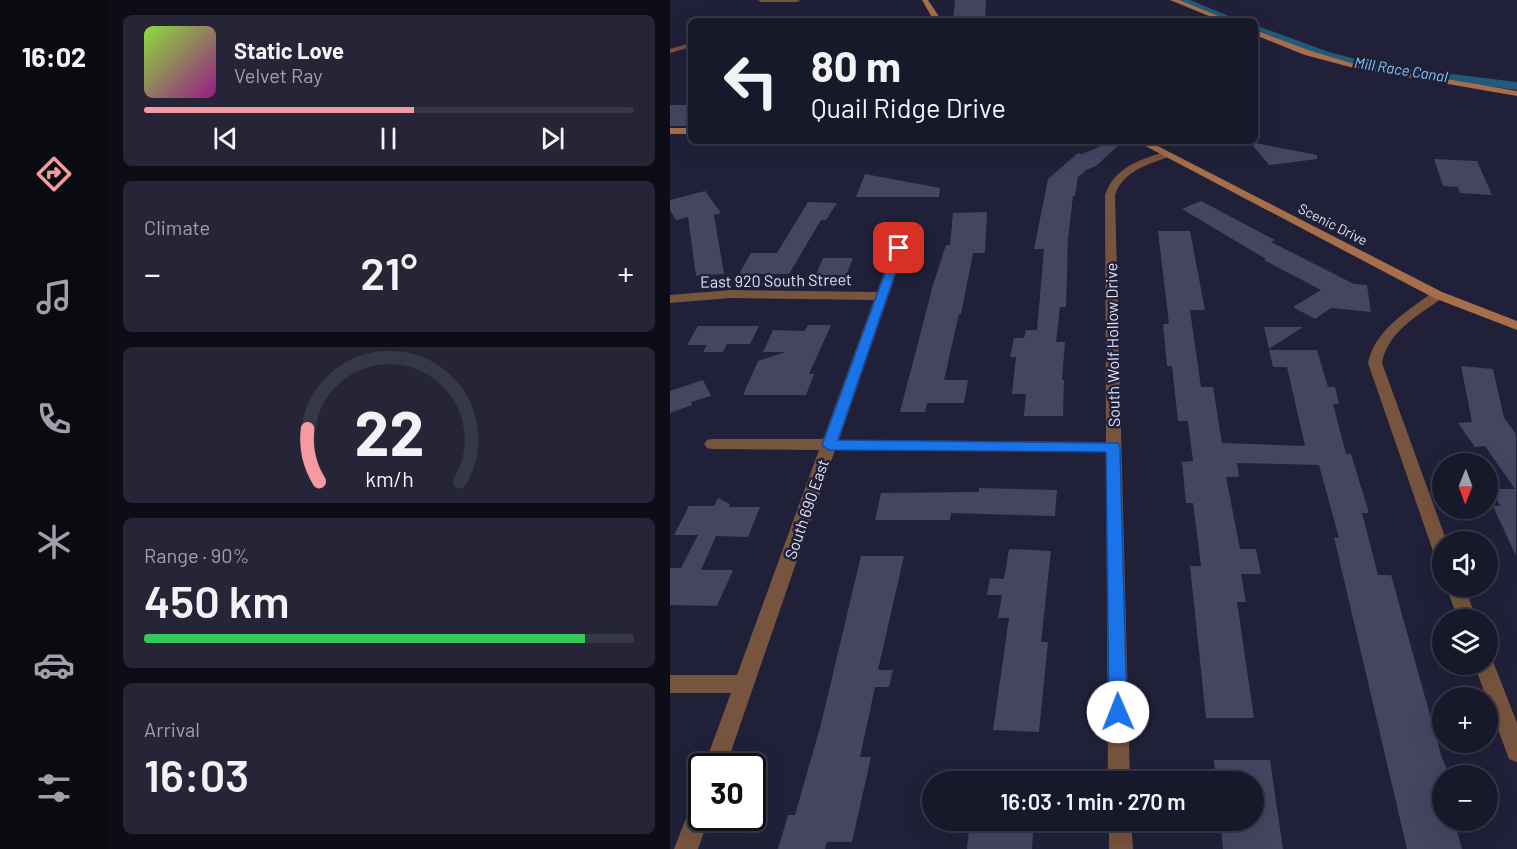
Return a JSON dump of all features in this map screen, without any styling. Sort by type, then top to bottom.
[{"type":"street","points":[[760,0],[797,0]]},
{"type":"street","points":[[925,0],[936,18]]},
{"type":"street","points":[[1173,0],[1219,18]]},
{"type":"street","points":[[1258,33],[1308,53],[1350,64],[1516,94]]},
{"type":"street","points":[[670,51],[688,46]]},
{"type":"street","points":[[670,131],[688,131]]},
{"type":"street","name":"Scenic Drive","points":[[1146,144],[1438,295],[1516,326]]},
{"type":"street","name":"South Wolf Hollow Drive","points":[[1119,771],[1110,195],[1114,183],[1124,173],[1165,155]]},
{"type":"street","name":"South 690 East","points":[[720,753],[901,242],[881,226]]},
{"type":"street","name":"East 920 South Street","points":[[670,299],[731,294],[882,296]]},
{"type":"street","points":[[1435,531],[1375,363],[1376,354],[1386,336],[1438,295]]},
{"type":"street","points":[[712,444],[1113,447]]},
{"type":"street","points":[[1488,675],[1516,752]]},
{"type":"street","points":[[670,684],[744,684]]},
{"type":"street","points":[[686,849],[693,831]]},
{"type":"street","points":[[1120,831],[1121,849]]},
{"type":"building","points":[[955,0],[986,0],[985,18],[953,18]]},
{"type":"building","points":[[670,105],[688,105],[688,126],[670,126]]},
{"type":"building","points":[[1106,144],[1120,144],[1096,166],[1086,170],[1078,177],[1075,196],[1073,196],[1068,238],[1066,307],[1060,307],[1056,342],[1065,342],[1062,380],[1064,380],[1063,416],[1024,416],[1026,394],[1012,394],[1016,357],[1010,357],[1014,338],[1024,338],[1026,330],[1037,330],[1044,249],[1034,249],[1048,179],[1078,153],[1082,154]]},
{"type":"building","points":[[1252,144],[1317,155],[1317,159],[1269,165]]},
{"type":"building","points":[[1434,159],[1477,161],[1492,195],[1460,193],[1458,187],[1443,186]]},
{"type":"building","points":[[865,174],[940,188],[939,197],[856,197]]},
{"type":"building","points":[[705,191],[721,213],[714,215],[724,274],[696,276],[688,217],[676,220],[670,210],[670,200]]},
{"type":"building","points":[[1201,201],[1275,240],[1271,242],[1354,284],[1367,285],[1371,312],[1331,308],[1315,319],[1293,307],[1321,290],[1264,260],[1266,259],[1182,209]]},
{"type":"building","points":[[808,202],[837,203],[826,220],[821,220],[789,274],[739,274],[751,253],[777,253]]},
{"type":"building","points":[[987,212],[985,253],[973,253],[961,314],[959,314],[944,380],[968,380],[964,403],[927,403],[925,412],[900,412],[933,285],[946,245],[950,245],[953,213]]},
{"type":"building","points":[[1158,231],[1190,231],[1205,310],[1190,310],[1201,387],[1213,387],[1222,443],[1305,446],[1287,367],[1273,367],[1269,350],[1317,350],[1328,387],[1335,387],[1339,404],[1333,404],[1346,454],[1351,454],[1369,513],[1362,513],[1378,575],[1391,575],[1432,722],[1432,753],[1441,753],[1445,765],[1432,765],[1432,831],[1457,831],[1462,849],[1407,849],[1334,537],[1339,538],[1319,465],[1237,463],[1239,477],[1226,477],[1240,549],[1256,549],[1261,574],[1241,574],[1246,602],[1237,602],[1254,718],[1206,718],[1190,566],[1201,566],[1193,503],[1186,503],[1182,462],[1193,461],[1188,421],[1178,421],[1172,366],[1167,366],[1163,324],[1169,324]]},
{"type":"building","points":[[823,258],[853,258],[846,275],[816,275]]},
{"type":"building","points":[[808,325],[831,325],[809,374],[814,374],[806,395],[743,395],[758,361],[785,352],[763,352],[773,330],[805,331]]},
{"type":"building","points":[[698,326],[759,326],[750,344],[727,344],[723,352],[703,352],[707,345],[687,345]]},
{"type":"building","points":[[1264,327],[1303,327],[1269,349]]},
{"type":"building","points":[[1461,366],[1493,369],[1504,418],[1516,434],[1516,556],[1498,517],[1498,506],[1500,506],[1498,489],[1515,489],[1498,465],[1498,453],[1490,453],[1485,446],[1475,447],[1458,423],[1472,422]]},
{"type":"building","points":[[703,380],[711,396],[691,402],[692,405],[670,413],[670,391]]},
{"type":"building","points":[[979,488],[1057,490],[1055,516],[951,513],[950,520],[875,520],[881,493],[979,492]]},
{"type":"building","points":[[718,498],[730,504],[729,507],[760,507],[748,537],[716,536],[701,570],[733,570],[717,606],[670,605],[670,568],[681,568],[698,535],[674,535],[689,506],[714,506]]},
{"type":"building","points":[[1009,549],[1051,551],[1041,642],[1048,642],[1039,732],[993,730],[1009,618],[998,618],[1002,595],[987,595],[990,578],[1004,579]]},
{"type":"building","points":[[861,556],[904,556],[878,670],[893,670],[889,687],[875,687],[860,757],[871,757],[852,842],[827,842],[825,849],[778,849],[788,815],[795,815],[821,724]]},
{"type":"building","points":[[1214,760],[1270,760],[1283,849],[1223,849],[1221,831],[1264,831],[1264,771],[1215,771]]},
{"type":"building","points":[[969,831],[1033,831],[1032,849],[967,849]]},
{"type":"waterway","name":"Mill Race Canal","points":[[1181,0],[1228,18]]},
{"type":"waterway","name":"Mill Race Canal","points":[[1258,29],[1325,54],[1378,69],[1517,86]]},
{"type":"route","points":[[899,248],[829,445],[1113,447],[1118,712]]}]
